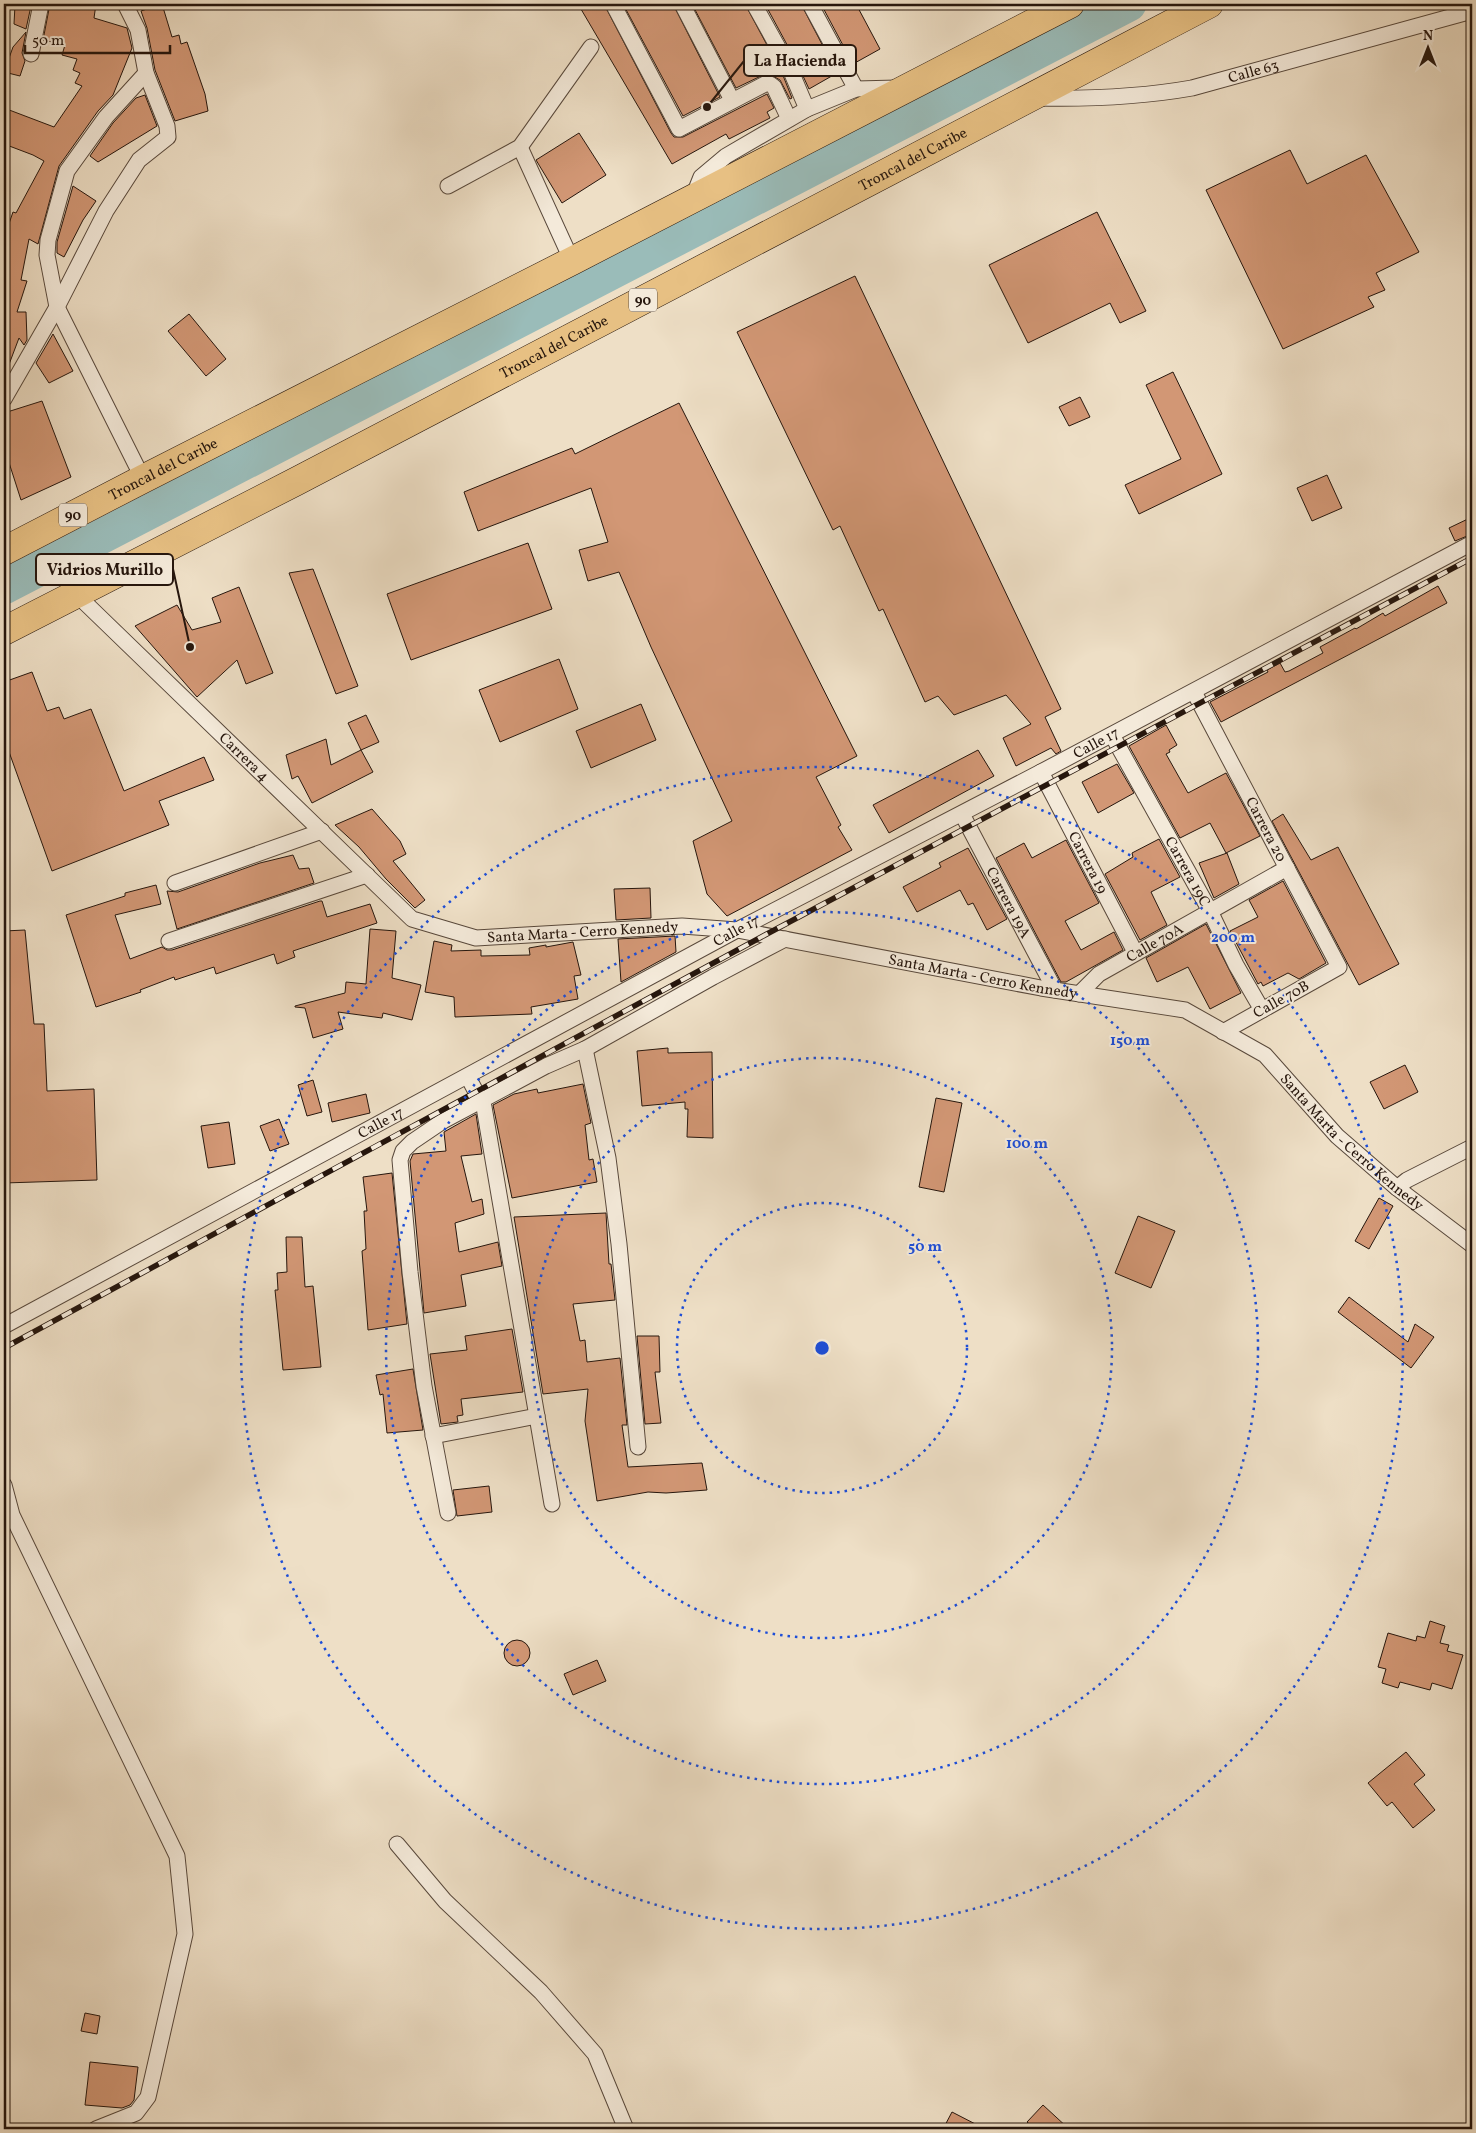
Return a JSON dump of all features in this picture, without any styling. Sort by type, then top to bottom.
[{"type":"highway","name":"Troncal del Caribe","points":[[4,551],[1070,4]]},
{"type":"highway","name":"Troncal del Caribe","points":[[4,631],[295,482],[1209,4]]},
{"type":"street","points":[[31,54],[41,4]]},
{"type":"street","points":[[4,399],[57,307],[106,211],[139,160],[168,137],[167,126],[146,73],[138,30],[125,4]]},
{"type":"street","points":[[613,4],[679,129],[765,84],[770,84],[774,87],[789,119]]},
{"type":"street","points":[[682,4],[732,100]]},
{"type":"street","points":[[754,4],[790,69],[807,109]]},
{"type":"street","points":[[810,4],[856,89]]},
{"type":"street","name":"Calle 63","points":[[1029,98],[1080,99],[1155,95],[1192,88],[1472,11]]},
{"type":"street","points":[[448,186],[520,147],[591,47]]},
{"type":"street","points":[[143,478],[57,307],[46,255],[48,240],[68,170],[106,116],[146,73]]},
{"type":"street","points":[[693,199],[701,177],[726,156],[807,109],[856,89],[908,87]]},
{"type":"street","points":[[520,147],[572,261]]},
{"type":"street","name":"Calle 17","points":[[4,1326],[737,930],[1194,692],[1472,543]]},
{"type":"street","name":"Carrera 4","points":[[76,594],[412,919]]},
{"type":"street","name":"Carrera 20","points":[[1194,692],[1339,967]]},
{"type":"street","name":"Carrera 19C","points":[[1112,735],[1210,911],[1262,1010]]},
{"type":"street","name":"Carrera 19","points":[[1041,772],[1135,952]]},
{"type":"street","name":"Carrera 19A","points":[[962,814],[1055,990]]},
{"type":"street","points":[[175,883],[322,831]]},
{"type":"street","name":"Calle 70A","points":[[1079,994],[1099,974],[1135,952],[1287,868]]},
{"type":"street","points":[[169,941],[367,875]]},
{"type":"street","name":"Santa Marta - Cerro Kennedy","points":[[412,919],[476,938],[682,926],[737,930],[1055,990],[1185,1010],[1265,1055],[1337,1136],[1397,1188],[1472,1244]]},
{"type":"street","points":[[448,1512],[424,1386],[410,1272],[400,1160],[403,1151],[412,1142],[443,1121],[546,1066],[585,1049],[785,939]]},
{"type":"street","name":"Calle 70B","points":[[1224,1032],[1339,967]]},
{"type":"street","points":[[585,1049],[608,1158],[612,1187],[624,1288],[638,1447]]},
{"type":"street","points":[[468,1077],[484,1107],[552,1504]]},
{"type":"street","points":[[1397,1188],[1407,1180],[1472,1147]]},
{"type":"street","points":[[433,1436],[537,1416]]},
{"type":"street","points":[[4,1485],[12,1515],[177,1856],[185,1934],[148,2097],[136,2113],[96,2129]]},
{"type":"street","points":[[397,1844],[444,1901],[541,1992],[594,2054],[626,2129]]},
{"type":"building","points":[[50,4],[96,4],[94,18],[127,28],[132,48],[113,95],[98,111],[59,166],[38,244],[29,239],[21,280],[27,281],[17,312],[26,312],[27,340],[24,345],[19,338],[5,375],[4,238],[13,212],[16,213],[44,161],[4,144],[4,108],[54,127],[82,86],[75,83],[80,73],[73,70],[77,59],[62,55],[65,45],[43,40]]},
{"type":"building","points":[[162,4],[172,37],[179,35],[181,44],[187,42],[205,94],[208,111],[175,121],[155,70],[147,28],[141,11]]},
{"type":"building","points":[[578,4],[604,4],[674,137],[683,137],[767,94],[774,108],[767,112],[770,118],[729,139],[726,134],[672,164]]},
{"type":"building","points":[[623,4],[673,4],[720,97],[683,116]]},
{"type":"building","points":[[692,4],[745,4],[782,73],[792,98],[790,99],[780,80],[771,75],[761,76],[736,88]]},
{"type":"building","points":[[765,4],[801,4],[837,73],[809,89]]},
{"type":"building","points":[[821,4],[856,4],[880,49],[853,64]]},
{"type":"building","points":[[15,5],[31,6],[26,29],[14,24]]},
{"type":"building","points":[[26,32],[22,53],[25,61],[20,76],[4,72],[13,47]]},
{"type":"building","points":[[145,95],[157,126],[98,162],[90,156],[113,123],[136,98]]},
{"type":"building","points":[[579,133],[606,175],[562,203],[536,160]]},
{"type":"building","points":[[1290,150],[1307,184],[1366,155],[1419,252],[1376,273],[1385,290],[1368,297],[1374,307],[1283,349],[1206,190]]},
{"type":"building","points":[[73,186],[96,201],[83,220],[64,257],[57,253],[57,242]]},
{"type":"building","points":[[1097,212],[1146,311],[1120,323],[1110,303],[1028,343],[989,265]]},
{"type":"building","points":[[855,276],[1061,709],[1045,717],[1061,751],[1056,754],[1051,748],[1016,766],[1003,738],[1031,724],[1006,695],[954,715],[938,696],[925,702],[883,609],[879,611],[840,526],[833,530],[737,332]]},
{"type":"building","points":[[189,314],[226,359],[206,376],[168,331]]},
{"type":"building","points":[[53,334],[73,371],[49,383],[36,363]]},
{"type":"building","points":[[1173,372],[1222,474],[1139,514],[1125,485],[1181,459],[1146,385]]},
{"type":"building","points":[[1080,397],[1090,417],[1069,426],[1059,407]]},
{"type":"building","points":[[42,401],[71,477],[21,500],[4,447],[4,413]]},
{"type":"building","points":[[679,403],[857,756],[816,777],[841,825],[838,827],[852,850],[727,916],[707,894],[693,841],[732,821],[651,647],[619,572],[588,581],[579,550],[608,542],[591,488],[478,531],[464,492],[572,448],[575,454]]},
{"type":"building","points":[[1327,475],[1342,508],[1312,521],[1297,488]]},
{"type":"building","points":[[1472,517],[1472,534],[1455,541],[1449,528]]},
{"type":"building","points":[[528,543],[552,609],[411,660],[387,594]]},
{"type":"building","points":[[313,569],[358,686],[336,694],[289,573]]},
{"type":"building","points":[[1438,586],[1447,603],[1221,722],[1210,702],[1268,672],[1267,670],[1280,663],[1285,672],[1289,671],[1323,653],[1320,647],[1383,613],[1385,616]]},
{"type":"building","points":[[239,587],[273,673],[246,684],[237,660],[197,697],[135,626],[177,605],[192,630],[221,622],[212,598]]},
{"type":"building","points":[[559,659],[578,709],[500,742],[479,690]]},
{"type":"building","points":[[32,672],[47,711],[59,707],[64,719],[91,709],[124,791],[204,757],[214,780],[159,801],[169,825],[52,871],[4,738],[4,682]]},
{"type":"building","points":[[641,704],[656,740],[591,768],[576,731]]},
{"type":"building","points":[[366,715],[379,742],[361,750],[348,723]]},
{"type":"building","points":[[1166,725],[1177,745],[1166,754],[1188,793],[1226,773],[1260,836],[1226,853],[1210,823],[1180,838],[1129,746]]},
{"type":"building","points":[[326,739],[331,765],[361,750],[373,772],[312,803],[298,776],[292,779],[286,755]]},
{"type":"building","points":[[978,750],[994,776],[889,833],[873,805]]},
{"type":"building","points":[[1117,764],[1134,793],[1098,813],[1082,782]]},
{"type":"building","points":[[372,809],[400,841],[406,854],[393,861],[425,900],[415,908],[386,879],[359,847],[335,825]]},
{"type":"building","points":[[1283,814],[1311,860],[1338,847],[1399,964],[1359,985],[1272,821]]},
{"type":"building","points":[[1159,839],[1180,877],[1151,892],[1167,925],[1140,940],[1105,874],[1133,857],[1132,853]]},
{"type":"building","points":[[1066,840],[1099,903],[1065,921],[1081,950],[1114,932],[1123,950],[1066,982],[1061,982],[996,858],[1024,843],[1032,858]]},
{"type":"building","points":[[968,848],[1007,919],[987,930],[973,903],[968,905],[960,890],[917,912],[903,887],[941,867],[939,863]]},
{"type":"building","points":[[1227,853],[1239,884],[1214,898],[1199,863]]},
{"type":"building","points":[[293,855],[299,869],[309,868],[314,883],[177,929],[167,891],[178,892],[260,863]]},
{"type":"building","points":[[1283,881],[1326,963],[1299,979],[1288,973],[1263,986],[1261,982],[1258,984],[1230,931],[1258,917],[1249,900]]},
{"type":"building","points":[[156,885],[161,904],[115,915],[130,959],[162,947],[172,950],[320,901],[322,901],[327,917],[370,904],[377,923],[293,951],[295,957],[277,964],[274,954],[216,974],[214,967],[175,980],[174,977],[140,990],[141,992],[96,1007],[66,915],[125,896],[125,893]]},
{"type":"building","points":[[650,888],[651,918],[616,920],[614,889]]},
{"type":"building","points":[[1206,924],[1241,993],[1210,1009],[1188,967],[1157,982],[1146,958]]},
{"type":"building","points":[[370,929],[396,931],[392,978],[421,985],[412,1020],[383,1013],[382,1018],[338,1012],[343,1029],[313,1038],[305,1008],[295,1006],[345,993],[346,982],[366,984]]},
{"type":"building","points":[[25,930],[34,1024],[44,1024],[47,1091],[94,1089],[97,1180],[4,1183],[4,931]]},
{"type":"building","points":[[675,936],[676,952],[621,982],[618,939]]},
{"type":"building","points":[[434,941],[452,945],[451,951],[481,950],[481,956],[530,955],[529,948],[573,942],[581,975],[574,976],[578,999],[531,1007],[532,1014],[455,1017],[454,997],[425,992]]},
{"type":"building","points":[[668,1048],[668,1053],[712,1052],[713,1138],[687,1137],[688,1109],[685,1109],[685,1102],[642,1106],[637,1051]]},
{"type":"building","points":[[1405,1065],[1418,1092],[1384,1109],[1370,1082]]},
{"type":"building","points":[[313,1080],[322,1112],[307,1116],[298,1085]]},
{"type":"building","points":[[583,1084],[591,1123],[585,1125],[589,1160],[593,1159],[597,1182],[512,1198],[493,1105],[514,1094],[537,1089],[538,1093]]},
{"type":"building","points":[[366,1094],[370,1113],[332,1122],[328,1103]]},
{"type":"building","points":[[936,1098],[962,1103],[944,1192],[919,1187]]},
{"type":"building","points":[[476,1114],[482,1154],[461,1156],[472,1202],[482,1199],[484,1214],[455,1223],[459,1252],[498,1242],[502,1266],[461,1275],[466,1306],[424,1313],[410,1161],[413,1154],[446,1151],[444,1132]]},
{"type":"building","points":[[279,1119],[289,1144],[270,1151],[260,1126]]},
{"type":"building","points":[[229,1122],[235,1164],[208,1168],[201,1126]]},
{"type":"building","points":[[392,1173],[407,1324],[368,1330],[362,1251],[366,1249],[364,1211],[367,1211],[363,1177]]},
{"type":"building","points":[[1379,1198],[1393,1206],[1369,1249],[1355,1241]]},
{"type":"building","points":[[606,1213],[609,1264],[611,1264],[615,1300],[573,1304],[580,1341],[585,1340],[587,1362],[620,1358],[627,1425],[622,1425],[628,1467],[702,1463],[707,1490],[666,1493],[648,1492],[597,1501],[585,1421],[588,1389],[543,1394],[514,1217]]},
{"type":"building","points":[[1138,1216],[1175,1231],[1151,1288],[1115,1273]]},
{"type":"building","points":[[286,1237],[302,1237],[305,1287],[313,1286],[321,1367],[283,1370],[275,1290],[278,1290],[277,1273],[287,1272]]},
{"type":"building","points":[[1349,1297],[1408,1342],[1415,1324],[1434,1337],[1411,1368],[1338,1312]]},
{"type":"building","points":[[512,1329],[523,1392],[461,1399],[463,1415],[457,1416],[458,1422],[441,1424],[430,1354],[467,1350],[465,1336]]},
{"type":"building","points":[[637,1336],[659,1336],[660,1372],[655,1372],[661,1423],[645,1424]]},
{"type":"building","points":[[413,1369],[423,1430],[387,1433],[383,1394],[380,1395],[376,1375]]},
{"type":"building","points":[[489,1486],[492,1512],[457,1516],[453,1490]]},
{"type":"building","points":[[1430,1621],[1445,1626],[1440,1643],[1449,1645],[1447,1651],[1463,1655],[1452,1689],[1432,1683],[1430,1690],[1400,1682],[1398,1688],[1382,1683],[1386,1669],[1378,1667],[1388,1633],[1416,1641],[1417,1636],[1425,1638]]},
{"type":"building","points":[[517,1640],[526,1644],[530,1653],[526,1662],[517,1666],[508,1662],[504,1653],[508,1644]]},
{"type":"building","points":[[597,1660],[606,1681],[573,1695],[564,1674]]},
{"type":"building","points":[[1406,1752],[1425,1775],[1414,1784],[1435,1810],[1413,1828],[1392,1802],[1387,1806],[1368,1783]]},
{"type":"building","points":[[85,2013],[100,2016],[97,2034],[81,2031]]},
{"type":"building","points":[[90,2062],[138,2067],[134,2100],[130,2105],[122,2108],[85,2105]]},
{"type":"building","points":[[1043,2105],[1069,2129],[1035,2129],[1027,2122]]},
{"type":"building","points":[[952,2112],[985,2129],[943,2129]]},
{"type":"waterway","points":[[4,587],[1129,4]]},
{"type":"railway","points":[[4,1348],[765,935],[1472,558]]},
{"type":"place","name":"La Hacienda","points":[[707,107]]},
{"type":"place","name":"Vidrios Murillo","points":[[190,647]]}]
